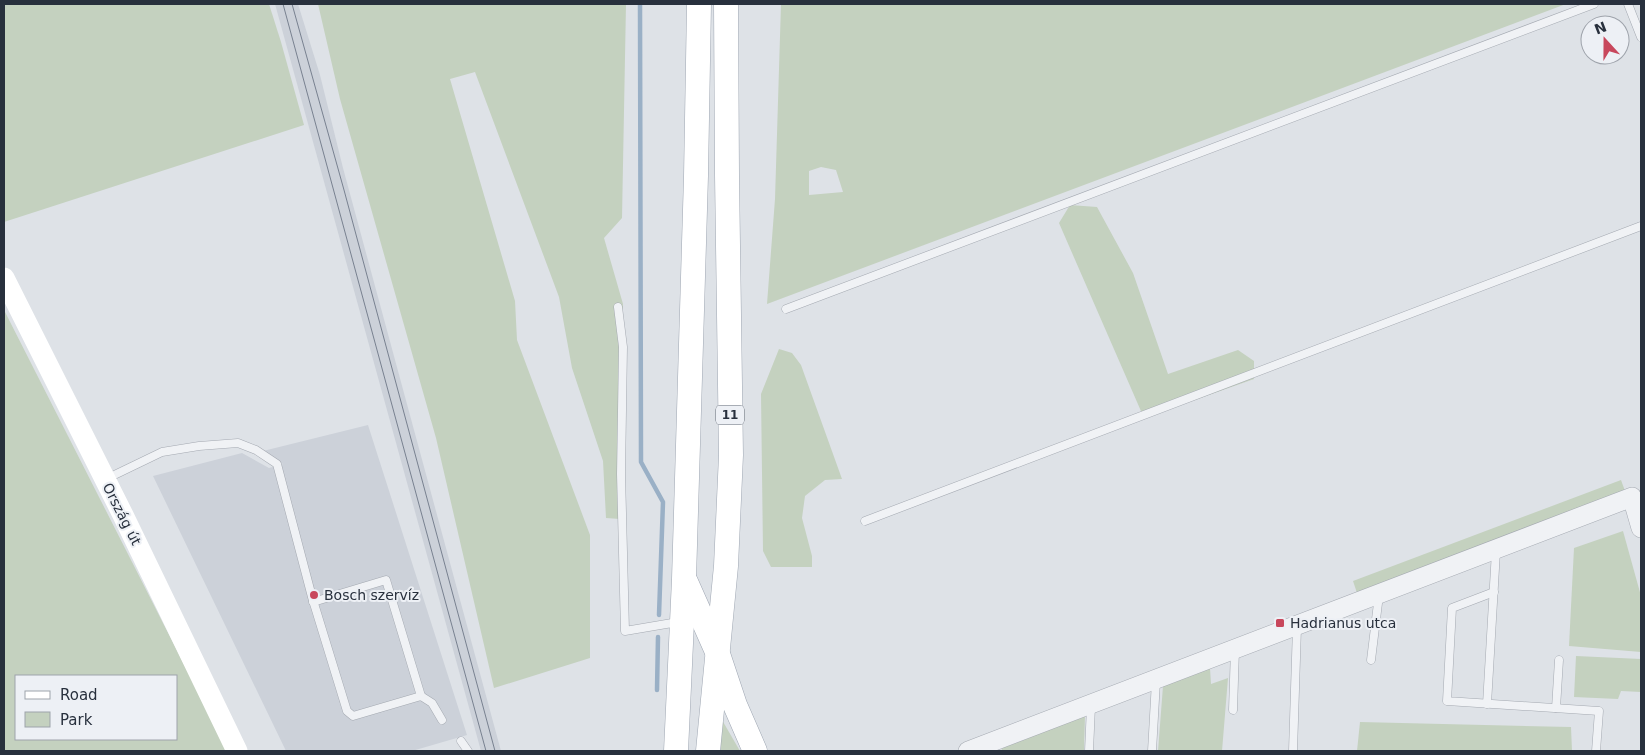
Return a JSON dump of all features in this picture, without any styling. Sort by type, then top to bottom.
[{"type":"main road","points":[[676,751],[683,621],[686,462],[696,176],[698,4]]},
{"type":"main road","name":"11","points":[[708,751],[726,566],[731,455],[726,4]]},
{"type":"main road","name":"Ország út","points":[[4,278],[123,515],[237,751]]},
{"type":"main road","points":[[684,579],[718,654],[735,705],[755,751]]},
{"type":"street","points":[[968,751],[1632,497],[1641,528]]},
{"type":"lane","points":[[786,310],[1594,4]]},
{"type":"lane","points":[[1628,4],[1641,38]]},
{"type":"lane","points":[[865,521],[1641,226]]},
{"type":"lane","points":[[618,307],[623,347],[621,474],[625,631],[683,621]]},
{"type":"lane","points":[[104,479],[162,452],[199,446],[238,443],[256,450],[277,464],[346,711],[353,716],[421,696]]},
{"type":"lane","points":[[1486,704],[1496,549]]},
{"type":"lane","points":[[314,602],[386,580],[421,696],[432,703],[442,720]]},
{"type":"lane","points":[[1494,592],[1452,608],[1447,701],[1599,711],[1596,751]]},
{"type":"lane","points":[[1371,660],[1379,594]]},
{"type":"lane","points":[[1293,751],[1297,625]]},
{"type":"lane","points":[[1233,710],[1236,649]]},
{"type":"lane","points":[[1556,708],[1559,660]]},
{"type":"lane","points":[[1156,679],[1152,751],[1156,751]]},
{"type":"lane","points":[[1089,751],[1091,704]]},
{"type":"lane","points":[[461,741],[468,751]]},
{"type":"shaded area","points":[[275,4],[298,4],[320,75],[343,168],[501,751],[481,751]]},
{"type":"shaded area","points":[[368,425],[467,735],[412,751],[286,751],[153,476],[242,453],[269,468],[283,464],[263,451]]},
{"type":"green space","points":[[4,4],[269,4],[304,125],[4,222]]},
{"type":"green space","points":[[318,4],[626,4],[622,218],[604,238],[623,304],[620,519],[606,518],[603,461],[572,368],[559,297],[475,72],[450,79],[515,301],[517,340],[590,535],[590,658],[494,688],[436,438],[340,99]]},
{"type":"green space","points":[[781,4],[1566,4],[767,304],[775,199]],"holes":[[[821,167],[836,170],[843,192],[809,195],[809,171]]]},
{"type":"green space","points":[[1070,205],[1097,207],[1133,273],[1168,374],[1238,350],[1254,361],[1254,379],[1144,418],[1059,223]]},
{"type":"green space","points":[[4,310],[228,751],[4,751]]},
{"type":"green space","points":[[779,349],[792,353],[801,365],[842,479],[825,480],[805,496],[802,518],[812,556],[812,567],[771,567],[763,551],[761,394]]},
{"type":"green space","points":[[1621,480],[1625,491],[1357,593],[1353,581]]},
{"type":"green space","points":[[1623,531],[1641,596],[1641,652],[1569,646],[1574,548]]},
{"type":"green space","points":[[1576,656],[1641,659],[1641,692],[1621,691],[1618,699],[1574,697]]},
{"type":"green space","points":[[1210,668],[1211,684],[1228,678],[1222,751],[1158,751],[1163,686]]},
{"type":"green space","points":[[1085,715],[1084,751],[1001,751],[1004,745]]},
{"type":"green space","points":[[722,720],[740,751],[714,751]]},
{"type":"green space","points":[[1360,722],[1571,727],[1572,751],[1357,751]]},
{"type":"waterway","points":[[640,4],[641,462],[663,502],[659,615]]},
{"type":"waterway","points":[[657,690],[658,637]]},
{"type":"tram line","points":[[283,4],[486,751]]},
{"type":"tram line","points":[[292,4],[495,751]]},
{"type":"place","name":"Bosch szervíz","points":[[314,595]]},
{"type":"place","name":"Hadrianus utca","points":[[1280,623]]}]
